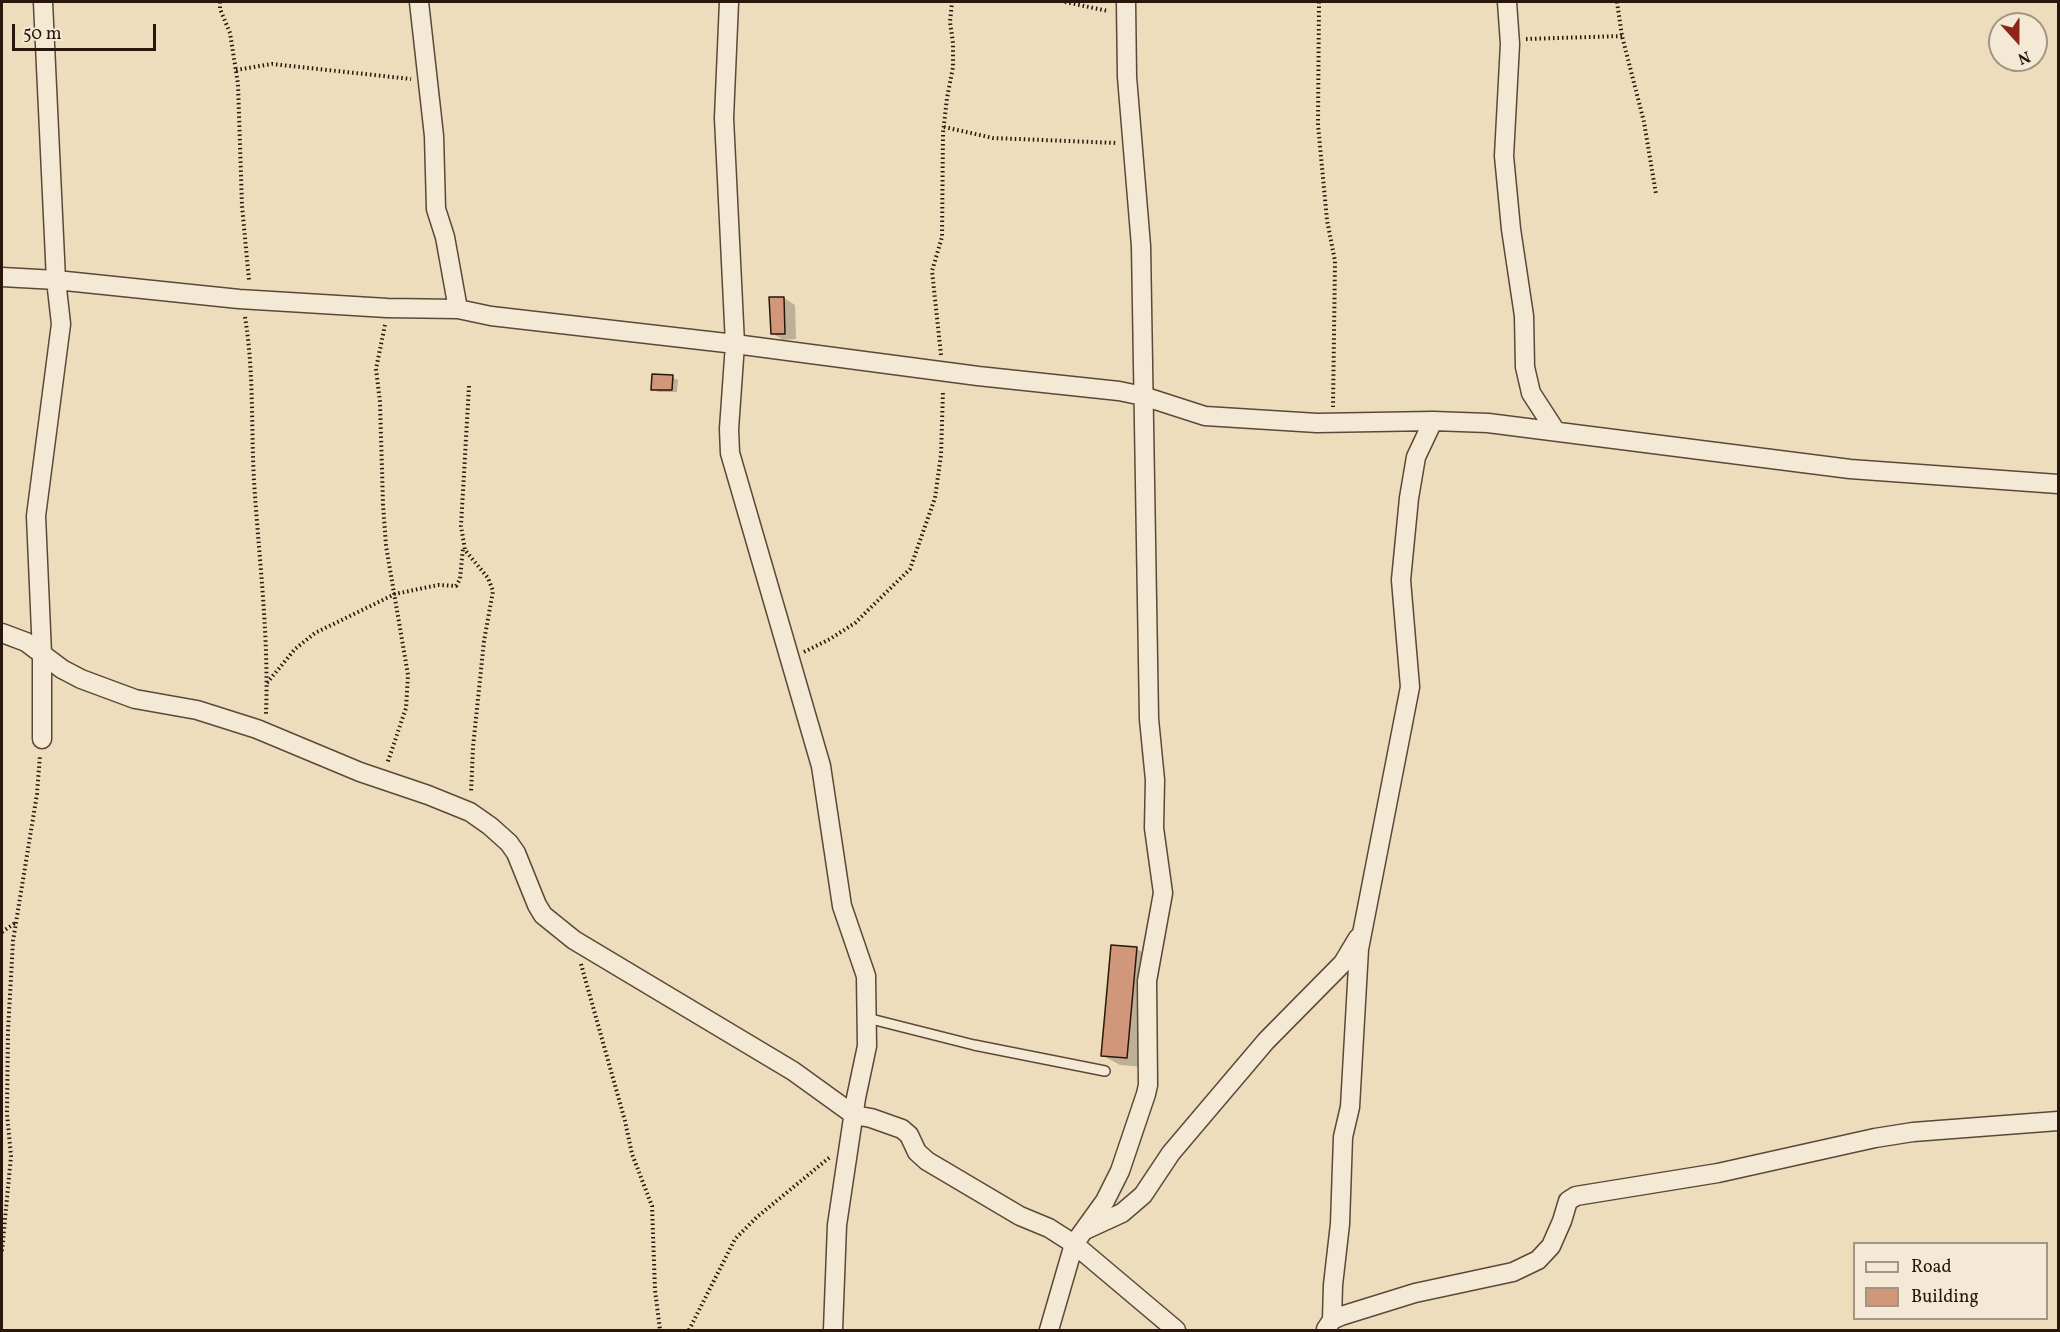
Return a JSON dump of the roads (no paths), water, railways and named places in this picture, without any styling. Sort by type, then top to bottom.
[{"type":"street","points":[[42,739],[42,654],[36,516],[61,324],[56,280],[43,2]]},
{"type":"street","points":[[419,2],[434,136],[436,209],[445,237],[458,309]]},
{"type":"street","points":[[729,2],[724,118],[735,345],[729,429],[730,453],[821,766],[842,906],[866,976],[867,1046],[837,1225],[833,1330]]},
{"type":"street","points":[[1507,2],[1510,44],[1504,156],[1511,229],[1524,316],[1525,367],[1531,393],[1555,430]]},
{"type":"street","points":[[1049,1330],[1079,1237],[1105,1201],[1120,1171],[1146,1094],[1148,1084],[1147,981],[1162,893],[1154,828],[1155,780],[1149,719],[1141,246],[1127,77],[1126,8]]},
{"type":"street","points":[[2,277],[56,280],[239,299],[387,308],[458,309],[502,318],[943,372],[1119,391],[1143,396],[1205,416],[1332,423],[1433,421],[1488,423],[1850,469],[2058,484]]},
{"type":"street","points":[[1433,421],[1416,457],[1409,498],[1401,580],[1410,687],[1359,949],[1350,1107],[1343,1137],[1340,1224],[1329,1325],[1415,1293],[1513,1272],[1538,1260],[1551,1246],[1568,1202],[1576,1196],[1718,1173],[1875,1138],[1913,1132],[2058,1121]]},
{"type":"street","points":[[2,633],[26,642],[62,669],[81,679],[135,699],[197,710],[265,733],[470,812],[509,843],[516,853],[543,915],[574,940],[793,1071],[854,1115],[871,1118],[902,1129],[909,1135],[917,1152],[927,1161],[1020,1216],[1079,1237],[1176,1330]]},
{"type":"street","points":[[1079,1237],[1122,1213],[1143,1195],[1171,1153],[1266,1041],[1343,963],[1364,926]]},
{"type":"lane","points":[[867,1018],[974,1045],[1105,1071]]}]
